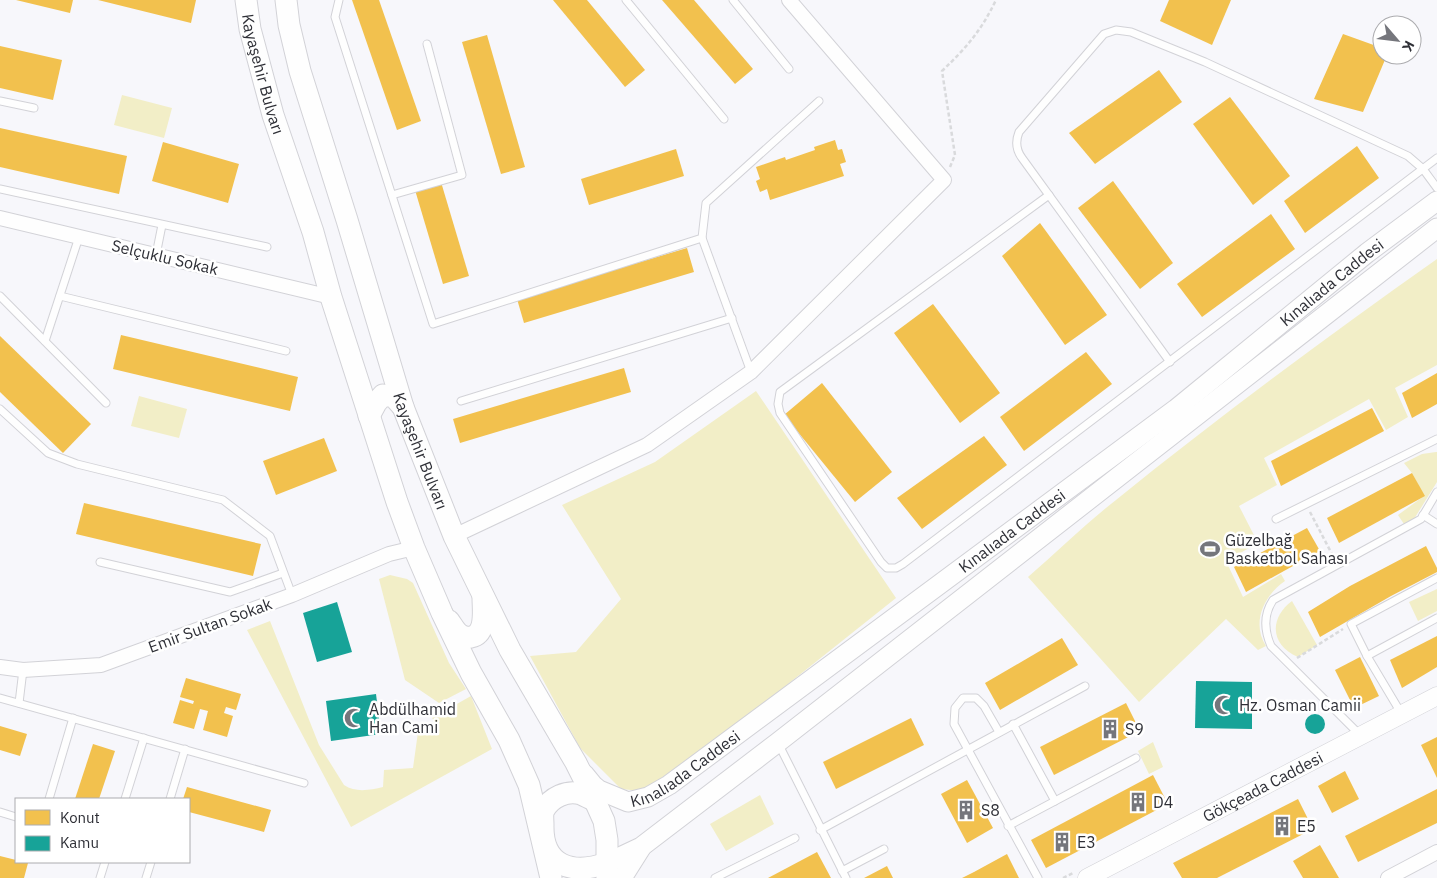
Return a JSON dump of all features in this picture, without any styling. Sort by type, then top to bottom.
[{"type":"main road","name":"Kayaşehir Bulvarı","points":[[246,0],[250,29],[273,114],[369,416],[414,548],[471,673],[509,740],[529,785],[551,878]]},
{"type":"main road","name":"Kayaşehir Bulvarı","points":[[286,0],[289,25],[300,71],[403,407],[454,536],[482,594],[510,650],[576,763],[604,821],[612,873]]},
{"type":"main road","name":"Kınalıada Caddesi","points":[[576,763],[593,785],[610,795],[628,802],[648,798],[669,785],[1176,409],[1366,253],[1437,201]]},
{"type":"main road","name":"Kınalıada Caddesi","points":[[612,873],[641,847],[778,743],[1437,228]]},
{"type":"main road","points":[[369,416],[383,395],[394,397],[403,407]]},
{"type":"main road","points":[[442,613],[460,634],[466,638],[473,637],[482,627],[482,594]]},
{"type":"main road","points":[[612,873],[560,865],[549,854],[543,838],[543,811],[551,800],[562,795],[579,794],[595,801],[628,802]]},
{"type":"street","points":[[454,536],[647,445],[751,372],[944,180],[789,0]]},
{"type":"street","name":"Selçuklu Sokak","points":[[0,218],[331,296]]},
{"type":"street","name":"Emir Sultan Sokak","points":[[0,667],[23,670],[101,665],[292,595],[390,554],[414,548]]},
{"type":"street","name":"Gökçeada Caddesi","points":[[1087,878],[1437,696]]},
{"type":"street","points":[[1388,878],[1437,852]]},
{"type":"lane","points":[[339,0],[335,17],[433,324],[702,238]]},
{"type":"lane","points":[[626,0],[724,119]]},
{"type":"lane","points":[[733,0],[789,69]]},
{"type":"lane","points":[[1170,362],[1018,153],[1017,137],[1019,132],[1104,34],[1116,30],[1131,32],[1205,62],[1408,156],[1423,169],[1437,188]]},
{"type":"lane","points":[[392,195],[462,175],[427,44]]},
{"type":"lane","points":[[0,101],[34,108]]},
{"type":"lane","points":[[751,372],[702,238],[706,203],[819,101]]},
{"type":"lane","points":[[1049,195],[780,392],[778,404],[780,413],[884,566],[896,568],[903,564],[1437,158]]},
{"type":"lane","points":[[0,189],[162,226],[267,247]]},
{"type":"lane","points":[[156,255],[162,226]]},
{"type":"lane","points":[[45,341],[79,237]]},
{"type":"lane","points":[[0,296],[106,403]]},
{"type":"lane","points":[[60,296],[286,351]]},
{"type":"lane","points":[[461,401],[732,318]]},
{"type":"lane","points":[[0,409],[48,453],[77,464],[223,500],[270,536],[292,595]]},
{"type":"lane","points":[[1276,520],[1437,439]]},
{"type":"lane","points":[[1361,735],[1271,646],[1265,628],[1267,611],[1273,600],[1421,519],[1437,492]]},
{"type":"lane","points":[[1423,515],[1437,524]]},
{"type":"lane","points":[[100,562],[230,592],[283,573]]},
{"type":"lane","points":[[1402,714],[1367,656],[1351,624],[1437,578]]},
{"type":"lane","points":[[1367,656],[1437,618]]},
{"type":"lane","points":[[19,703],[23,670]]},
{"type":"lane","points":[[820,830],[1085,686]]},
{"type":"lane","points":[[0,698],[304,783]]},
{"type":"lane","points":[[999,732],[984,706],[976,698],[963,698],[955,708],[954,724],[1038,878]]},
{"type":"lane","points":[[49,798],[73,718]]},
{"type":"lane","points":[[1013,724],[1055,800]]},
{"type":"lane","points":[[125,798],[144,738]]},
{"type":"lane","points":[[778,743],[820,830],[846,878]]},
{"type":"lane","points":[[170,798],[185,750]]},
{"type":"lane","points":[[1008,826],[1136,758]]},
{"type":"lane","points":[[0,812],[15,817]]},
{"type":"lane","points":[[715,878],[795,838]]},
{"type":"lane","points":[[842,871],[884,849]]},
{"type":"lane","points":[[100,878],[106,863]]},
{"type":"lane","points":[[146,878],[151,863]]},
{"type":"path","points":[[944,180],[955,155],[942,71],[963,52],[984,24],[996,0]]},
{"type":"path","points":[[1306,504],[1338,565]]},
{"type":"path","points":[[1290,665],[1298,657],[1351,624]]},
{"type":"shaded area","points":[[122,95],[172,108],[164,138],[114,125]]},
{"type":"shaded area","points":[[1437,259],[1437,365],[1395,388],[1408,417],[1386,430],[1369,399],[1264,458],[1277,485],[1239,506],[1258,543],[1226,561],[1243,597],[1281,574],[1285,581],[1271,594],[1262,610],[1260,628],[1266,646],[1258,650],[1226,619],[1139,702],[1028,577],[1082,528],[1195,438],[1315,347]]},
{"type":"shaded area","points":[[756,391],[896,598],[705,750],[641,791],[621,789],[580,748],[530,656],[576,652],[621,599],[562,505],[655,462]]},
{"type":"shaded area","points":[[139,396],[187,409],[179,438],[131,426]]},
{"type":"shaded area","points":[[1437,452],[1437,482],[1414,519],[1404,524],[1398,515],[1424,496],[1412,473],[1404,463],[1422,454]]},
{"type":"shaded area","points":[[390,575],[407,579],[413,583],[449,663],[466,689],[439,703],[405,680],[379,579]]},
{"type":"shaded area","points":[[1437,589],[1437,611],[1418,621],[1409,602]]},
{"type":"shaded area","points":[[1292,601],[1317,645],[1298,657],[1282,646],[1276,631],[1279,615]]},
{"type":"shaded area","points":[[270,621],[319,745],[344,785],[349,788],[368,790],[383,787],[384,770],[413,768],[418,732],[422,730],[434,734],[436,726],[432,718],[471,696],[492,749],[351,827],[247,630]]},
{"type":"shaded area","points":[[1153,742],[1163,767],[1149,774],[1138,751]]},
{"type":"shaded area","points":[[760,795],[774,824],[726,851],[710,824]]},
{"type":"building: Konut","points":[[16,0],[73,0],[70,13]]},
{"type":"building: Konut","points":[[98,0],[196,0],[191,23]]},
{"type":"building: Konut","points":[[352,0],[379,0],[421,121],[397,130]]},
{"type":"building: Konut","points":[[553,0],[587,0],[645,70],[625,87]]},
{"type":"building: Konut","points":[[662,0],[694,0],[753,69],[735,84]]},
{"type":"building: Konut","points":[[1169,0],[1231,0],[1212,45],[1160,21]]},
{"type":"building: Konut","points":[[1343,34],[1372,44],[1372,65],[1383,65],[1363,112],[1314,99]]},
{"type":"building: Konut","points":[[487,35],[525,167],[501,174],[462,42]]},
{"type":"building: Konut","points":[[0,46],[62,60],[53,100],[0,88]]},
{"type":"building: Konut","points":[[1159,70],[1182,102],[1095,164],[1069,133]]},
{"type":"building: Konut","points":[[1230,97],[1290,176],[1253,205],[1193,124]]},
{"type":"building: Konut","points":[[0,128],[127,156],[119,194],[0,167]]},
{"type":"building: Konut","points":[[835,140],[838,150],[842,149],[846,162],[840,164],[844,176],[770,200],[767,189],[760,192],[756,181],[760,179],[756,167],[785,157],[786,160],[815,150],[814,147]]},
{"type":"building: Konut","points":[[163,142],[239,164],[228,203],[152,181]]},
{"type":"building: Konut","points":[[1357,146],[1379,178],[1305,233],[1284,201]]},
{"type":"building: Konut","points":[[676,149],[684,176],[589,205],[581,179]]},
{"type":"building: Konut","points":[[1113,181],[1173,263],[1140,289],[1078,208]]},
{"type":"building: Konut","points":[[441,182],[469,276],[443,284],[415,190]]},
{"type":"building: Konut","points":[[1271,214],[1295,249],[1202,317],[1177,284]]},
{"type":"building: Konut","points":[[1040,223],[1107,315],[1065,345],[1002,256]]},
{"type":"building: Konut","points":[[687,248],[694,272],[524,323],[517,299]]},
{"type":"building: Konut","points":[[933,304],[1000,393],[960,423],[894,333]]},
{"type":"building: Konut","points":[[121,335],[298,377],[290,411],[113,369]]},
{"type":"building: Konut","points":[[0,336],[91,424],[63,453],[0,392]]},
{"type":"building: Konut","points":[[1086,352],[1112,384],[1024,451],[1000,417]]},
{"type":"building: Konut","points":[[624,368],[631,392],[460,443],[453,419]]},
{"type":"building: Konut","points":[[1437,373],[1437,404],[1412,418],[1402,393]]},
{"type":"building: Konut","points":[[822,383],[892,472],[855,502],[784,415]]},
{"type":"building: Konut","points":[[1372,408],[1384,431],[1281,486],[1271,461]]},
{"type":"building: Konut","points":[[984,436],[1007,465],[922,529],[897,498]]},
{"type":"building: Konut","points":[[324,438],[337,471],[276,495],[263,461]]},
{"type":"building: Konut","points":[[1412,473],[1425,496],[1339,543],[1327,518]]},
{"type":"building: Konut","points":[[84,503],[261,544],[253,576],[76,534]]},
{"type":"building: Konut","points":[[1307,528],[1320,551],[1246,592],[1234,567]]},
{"type":"building: Konut","points":[[1426,546],[1437,568],[1437,572],[1320,637],[1308,612],[1350,586]]},
{"type":"building: Konut","points":[[1437,636],[1437,667],[1402,688],[1390,660]]},
{"type":"building: Konut","points":[[1062,638],[1078,665],[1000,710],[985,683]]},
{"type":"building: Konut","points":[[1360,657],[1379,696],[1354,708],[1335,670]]},
{"type":"building: Konut","points":[[186,678],[241,694],[236,710],[226,707],[224,713],[233,716],[227,737],[203,730],[208,711],[200,709],[194,729],[173,723],[180,700],[193,704],[194,701],[180,697]]},
{"type":"building: Konut","points":[[1126,703],[1140,731],[1054,775],[1040,747]]},
{"type":"building: Konut","points":[[911,718],[924,745],[836,789],[823,762]]},
{"type":"building: Konut","points":[[0,726],[27,734],[20,756],[0,750]]},
{"type":"building: Konut","points":[[1437,737],[1437,778],[1421,745]]},
{"type":"building: Konut","points":[[93,744],[115,751],[99,798],[75,798]]},
{"type":"building: Konut","points":[[1345,771],[1359,799],[1332,813],[1318,786]]},
{"type":"building: Konut","points":[[1153,775],[1168,804],[1046,868],[1031,840]]},
{"type":"building: Konut","name":"S8","points":[[967,780],[993,828],[967,843],[941,794]]},
{"type":"building: Konut","points":[[187,787],[271,810],[264,832],[190,812],[190,798],[183,798]]},
{"type":"building: Konut","points":[[1437,789],[1437,823],[1358,862],[1345,836]]},
{"type":"building: Konut","points":[[1298,799],[1313,829],[1217,878],[1182,878],[1173,863]]},
{"type":"building: Konut","points":[[1320,845],[1339,878],[1303,878],[1293,861]]},
{"type":"building: Konut","points":[[817,852],[831,878],[768,878]]},
{"type":"building: Konut","points":[[1007,854],[1019,878],[962,878],[974,872]]},
{"type":"building: Konut","points":[[0,856],[15,860],[15,863],[28,863],[24,878],[0,878]]},
{"type":"building: Konut","points":[[887,866],[893,878],[864,878]]},
{"type":"building: Kamu","points":[[337,602],[352,652],[317,662],[303,613]]},
{"type":"building: Kamu","name":"Hz. Osman Camii","points":[[1196,681],[1252,682],[1252,729],[1195,728]]},
{"type":"building: Kamu","name":"Abdülhamid Han Cami","points":[[376,694],[381,734],[331,741],[326,701]]},
{"type":"building: Kamu","points":[[1315,714],[1322,717],[1325,724],[1322,731],[1315,734],[1308,731],[1305,724],[1308,717]]},
{"type":"place","name":"Güzelbağ Basketbol Sahası","points":[[1210,549]]},
{"type":"place","name":"Hz. Osman Camii","points":[[1224,705]]},
{"type":"place","name":"Abdülhamid Han Cami","points":[[354,718]]},
{"type":"place","name":"S9","points":[[1110,729]]},
{"type":"place","name":"D4","points":[[1138,802]]},
{"type":"place","name":"S8","points":[[966,810]]},
{"type":"place","name":"E5","points":[[1282,826]]},
{"type":"place","name":"E3","points":[[1062,842]]}]
